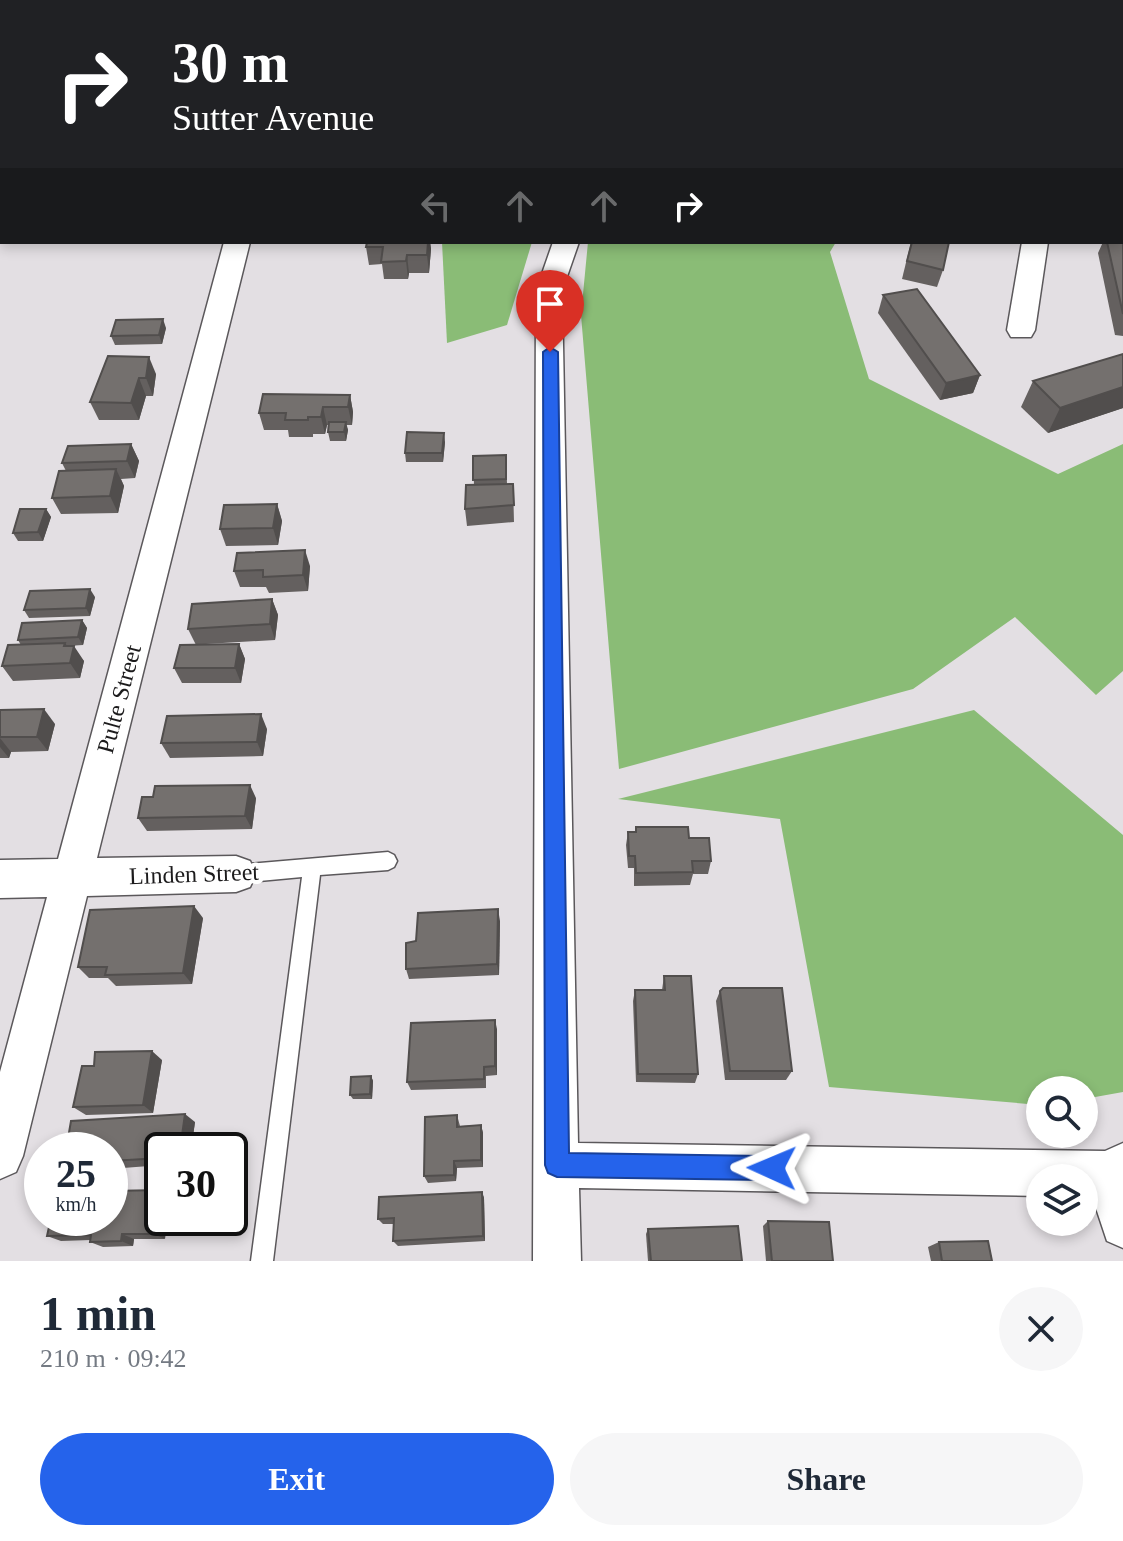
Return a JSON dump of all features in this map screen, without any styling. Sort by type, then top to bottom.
[{"type":"street","name":"Pulte Street","points":[[0,1156],[236,244]]},
{"type":"street","points":[[557,1261],[549,291],[565,244]]},
{"type":"street","points":[[1021,330],[1035,244]]},
{"type":"street","name":"Linden Street","points":[[0,879],[236,874]]},
{"type":"street","points":[[557,1165],[1116,1170],[1123,1225]]},
{"type":"lane","name":"Linden Street","points":[[236,874],[388,861]]},
{"type":"lane","points":[[262,1261],[312,869]]},
{"type":"green space","points":[[442,244],[531,244],[507,325],[447,343]]},
{"type":"green space","points":[[588,244],[835,244],[830,252],[869,379],[1058,474],[1123,444],[1123,671],[1096,695],[1015,617],[913,689],[619,769],[581,315]]},
{"type":"green space","points":[[974,710],[1123,835],[1123,1092],[1098,1096],[1098,1076],[1026,1076],[1026,1104],[829,1087],[780,819],[618,799]]},
{"type":"building","points":[[367,244],[428,244],[427,255],[407,255],[406,261],[381,262],[383,247],[366,247]]},
{"type":"building","points":[[911,244],[949,244],[943,270],[907,261]]},
{"type":"building","points":[[1107,244],[1123,244],[1123,314]]},
{"type":"building","points":[[917,289],[980,375],[946,383],[883,295]]},
{"type":"building","points":[[163,319],[159,335],[111,336],[116,320]]},
{"type":"building","points":[[1123,354],[1123,387],[1060,408],[1033,381]]},
{"type":"building","points":[[108,356],[149,357],[146,378],[139,378],[131,403],[90,402]]},
{"type":"building","points":[[263,394],[350,395],[348,407],[323,407],[321,417],[285,420],[286,413],[259,413]]},
{"type":"building","points":[[329,422],[346,422],[344,432],[328,432]]},
{"type":"building","points":[[407,432],[444,433],[442,453],[405,453]]},
{"type":"building","points":[[131,444],[127,461],[62,463],[68,446]]},
{"type":"building","points":[[506,455],[506,479],[473,480],[473,456]]},
{"type":"building","points":[[116,469],[110,496],[52,498],[59,471]]},
{"type":"building","points":[[513,484],[514,505],[465,509],[466,485]]},
{"type":"building","points":[[277,504],[273,528],[220,529],[224,505]]},
{"type":"building","points":[[20,509],[46,509],[38,532],[13,533]]},
{"type":"building","points":[[305,550],[303,575],[263,577],[263,570],[234,571],[237,553]]},
{"type":"building","points":[[90,589],[86,608],[24,610],[30,591]]},
{"type":"building","points":[[272,599],[270,624],[188,629],[192,604]]},
{"type":"building","points":[[82,620],[78,637],[18,640],[22,623]]},
{"type":"building","points":[[65,643],[64,646],[74,646],[70,663],[2,666],[8,645]]},
{"type":"building","points":[[239,644],[235,668],[174,668],[180,645]]},
{"type":"building","points":[[44,709],[37,737],[0,737],[0,710]]},
{"type":"building","points":[[261,714],[257,742],[161,743],[167,716]]},
{"type":"building","points":[[250,785],[245,816],[138,818],[142,797],[153,797],[155,786]]},
{"type":"building","points":[[636,827],[688,827],[689,838],[709,838],[711,861],[692,861],[693,872],[636,873],[635,856],[629,856],[628,832],[636,832]]},
{"type":"building","points":[[194,906],[183,973],[105,975],[107,967],[78,967],[90,910]]},
{"type":"building","points":[[498,909],[497,964],[406,969],[406,943],[416,941],[418,913]]},
{"type":"building","points":[[664,976],[691,976],[698,1074],[638,1074],[635,990],[665,990]]},
{"type":"building","points":[[723,988],[782,988],[792,1071],[730,1071],[720,991]]},
{"type":"building","points":[[495,1020],[495,1066],[484,1067],[484,1079],[407,1082],[411,1023]]},
{"type":"building","points":[[152,1051],[143,1105],[73,1107],[82,1066],[94,1066],[95,1052]]},
{"type":"building","points":[[371,1076],[370,1094],[350,1095],[351,1077]]},
{"type":"building","points":[[185,1114],[182,1132],[144,1132],[144,1159],[128,1160],[128,1132],[69,1132],[71,1121]]},
{"type":"building","points":[[457,1115],[457,1127],[481,1125],[481,1160],[454,1161],[454,1175],[424,1176],[425,1117]]},
{"type":"building","points":[[144,1190],[144,1234],[128,1234],[128,1191]]},
{"type":"building","points":[[482,1192],[483,1236],[393,1241],[394,1218],[378,1219],[379,1197]]},
{"type":"building","points":[[768,1221],[829,1222],[833,1261],[772,1261]]},
{"type":"building","points":[[738,1226],[742,1261],[651,1261],[648,1229]]},
{"type":"building","points":[[91,1236],[122,1236],[121,1241],[90,1242]]},
{"type":"building","points":[[988,1241],[992,1261],[942,1261],[939,1242]]},
{"type":"route","points":[[550,352],[557,1165],[772,1168]]}]
